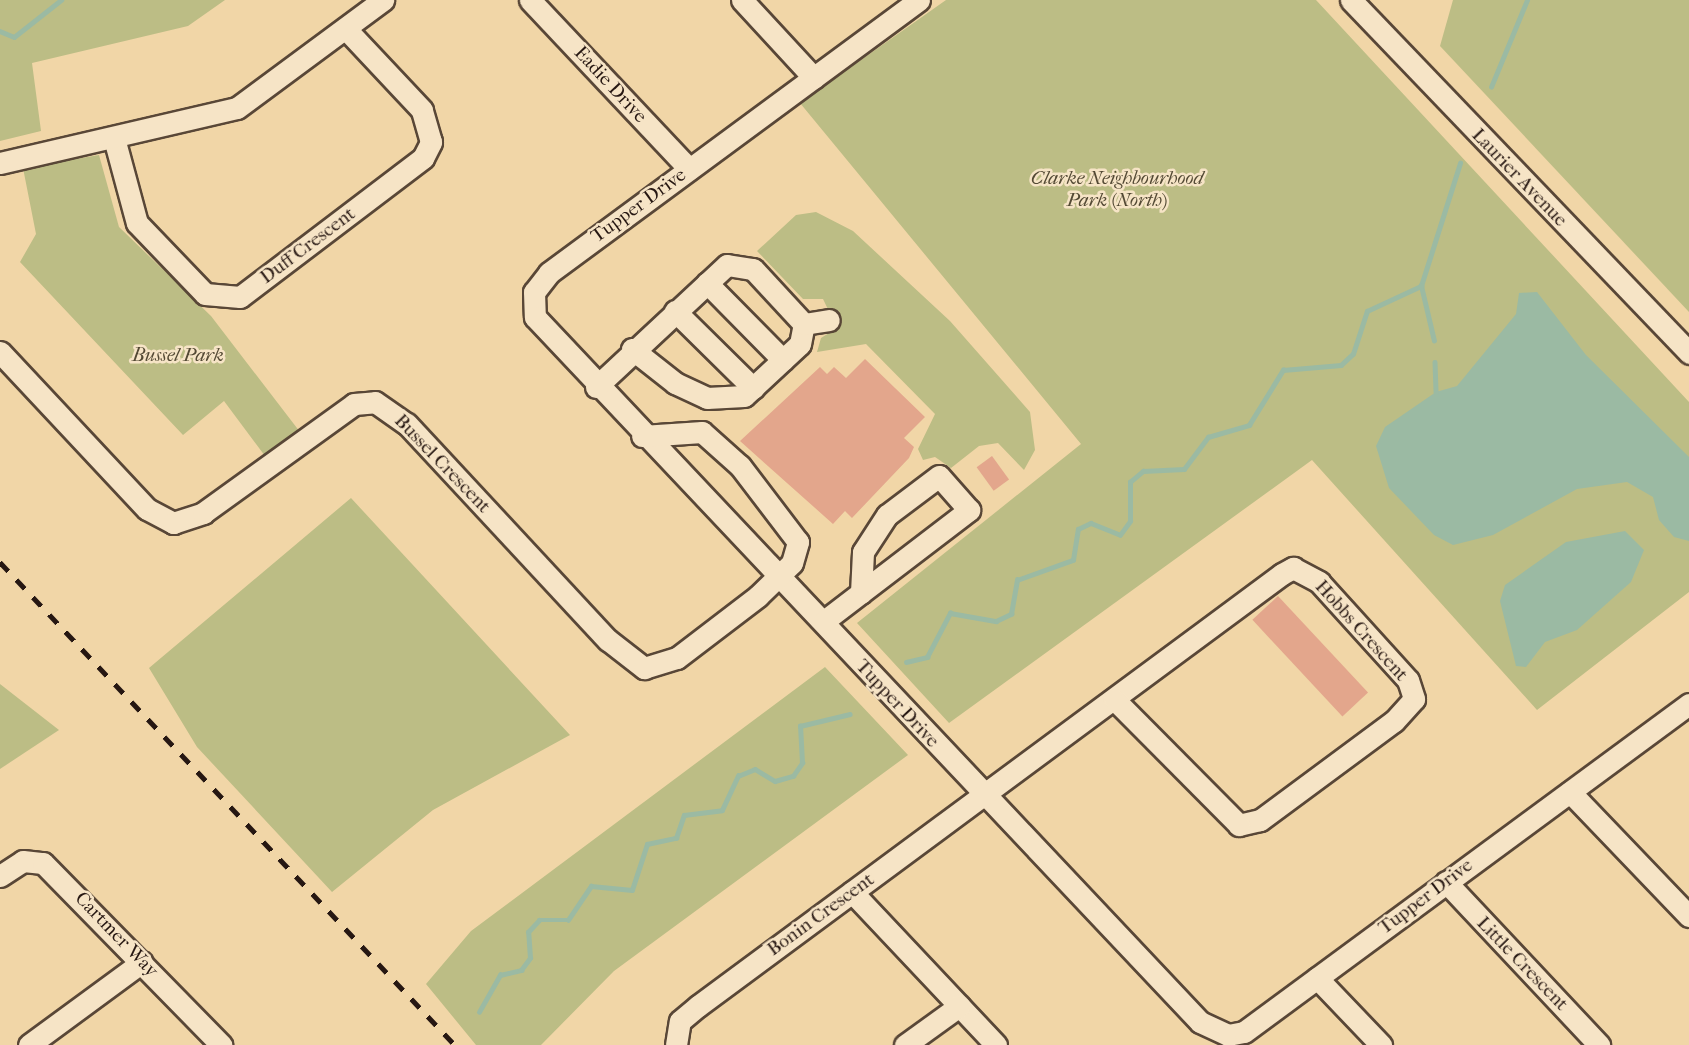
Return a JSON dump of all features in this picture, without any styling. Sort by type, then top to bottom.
[{"type":"street","points":[[0,163],[237,108],[383,0]]},
{"type":"street","name":"Eadie Drive","points":[[530,0],[689,169]]},
{"type":"street","points":[[743,0],[814,78]]},
{"type":"street","name":"Tupper Drive","points":[[919,0],[549,273],[534,292],[542,329],[778,579],[824,621],[983,795],[1213,1031],[1244,1032],[1689,704]]},
{"type":"street","name":"Laurier Avenue","points":[[1351,0],[1689,353]]},
{"type":"street","name":"Duff Crescent","points":[[114,138],[136,223],[205,294],[240,296],[423,158],[430,142],[422,110],[345,28]]},
{"type":"street","points":[[596,387],[632,349],[727,265],[753,269],[804,324]]},
{"type":"street","points":[[706,283],[783,360]]},
{"type":"street","points":[[675,311],[753,388]]},
{"type":"street","points":[[804,324],[829,320]]},
{"type":"street","points":[[632,349],[675,383],[708,398],[744,396],[800,344],[804,324]]},
{"type":"street","name":"Bussel Crescent","points":[[0,352],[147,509],[173,523],[203,513],[354,404],[375,402],[407,424],[608,640],[643,668],[677,658],[778,579]]},
{"type":"street","points":[[642,436],[702,432],[740,466],[798,542],[778,579]]},
{"type":"street","points":[[824,621],[861,593],[969,510],[939,476],[887,514],[863,552],[861,593]]},
{"type":"street","name":"Hobbs Crescent","points":[[983,795],[1114,699],[1293,568],[1319,582],[1408,680],[1414,699],[1394,721],[1260,820],[1239,825],[1114,699]]},
{"type":"street","points":[[1570,792],[1687,911]]},
{"type":"street","name":"Bonin Crescent","points":[[676,1045],[674,1035],[689,1013],[983,795]]},
{"type":"street","name":"Cartmer Way","points":[[0,876],[23,861],[43,863],[220,1045]]},
{"type":"street","name":"Little Crescent","points":[[1446,882],[1599,1045]]},
{"type":"street","points":[[852,892],[996,1045]]},
{"type":"street","points":[[29,1045],[142,962]]},
{"type":"street","points":[[1317,978],[1381,1045]]},
{"type":"street","points":[[905,1045],[959,1006]]},
{"type":"green space","points":[[0,0],[225,0],[188,26],[32,63],[41,131],[0,141]]},
{"type":"green space","name":"Clarke Neighbourhood Park (North)","points":[[946,0],[1316,0],[1689,402],[1689,592],[1537,710],[1312,460],[949,723],[857,623],[1081,444],[800,103]]},
{"type":"green space","points":[[1453,0],[1689,0],[1689,312],[1440,46]]},
{"type":"green space","name":"Bussel Park","points":[[99,155],[119,227],[211,316],[300,432],[265,456],[224,401],[183,435],[20,262],[36,234],[23,168]]},
{"type":"green space","points":[[816,212],[853,231],[950,321],[1030,412],[1035,450],[1024,470],[998,443],[979,446],[951,468],[935,457],[923,460],[918,449],[935,414],[866,344],[817,352],[821,338],[837,328],[823,299],[803,299],[757,251],[796,215]]},
{"type":"green space","points":[[351,498],[570,735],[433,810],[332,892],[197,747],[149,668]]},
{"type":"green space","points":[[825,667],[908,755],[614,971],[541,1045],[476,1045],[426,984],[471,931]]},
{"type":"green space","points":[[0,684],[59,730],[0,769]]},
{"type":"shaded area","points":[[1537,292],[1586,355],[1689,457],[1689,541],[1674,537],[1659,520],[1653,497],[1627,482],[1577,489],[1493,535],[1453,545],[1434,535],[1389,488],[1376,446],[1385,427],[1436,392],[1457,386],[1516,314],[1519,293]]},
{"type":"shaded area","points":[[1625,531],[1644,550],[1631,582],[1577,630],[1545,642],[1526,667],[1516,666],[1500,601],[1505,585],[1566,542]]},
{"type":"building","points":[[865,359],[925,417],[904,438],[914,447],[909,458],[852,518],[845,511],[833,524],[740,441],[820,367],[827,374],[834,367],[846,378]]},
{"type":"building","points":[[992,456],[1009,479],[994,491],[977,467]]},
{"type":"building","points":[[1278,596],[1368,693],[1342,716],[1252,620]]},
{"type":"waterway","points":[[0,31],[14,37],[61,0]]},
{"type":"waterway","points":[[1491,87],[1527,0]]},
{"type":"waterway","points":[[1434,341],[1421,286],[1460,163]]},
{"type":"waterway","points":[[906,662],[927,657],[950,613],[996,621],[1011,614],[1017,580],[1073,560],[1078,529],[1091,523],[1120,535],[1130,521],[1130,482],[1143,471],[1184,469],[1208,437],[1249,425],[1283,370],[1341,365],[1353,354],[1367,311],[1421,286]]},
{"type":"waterway","points":[[1435,362],[1436,392]]},
{"type":"waterway","points":[[479,1012],[500,975],[521,970],[530,958],[528,932],[539,920],[568,920],[591,886],[632,890],[647,844],[676,838],[684,815],[722,810],[738,776],[755,769],[775,781],[793,776],[802,763],[800,726],[850,714]]},
{"type":"railway","points":[[0,562],[455,1045]]}]
